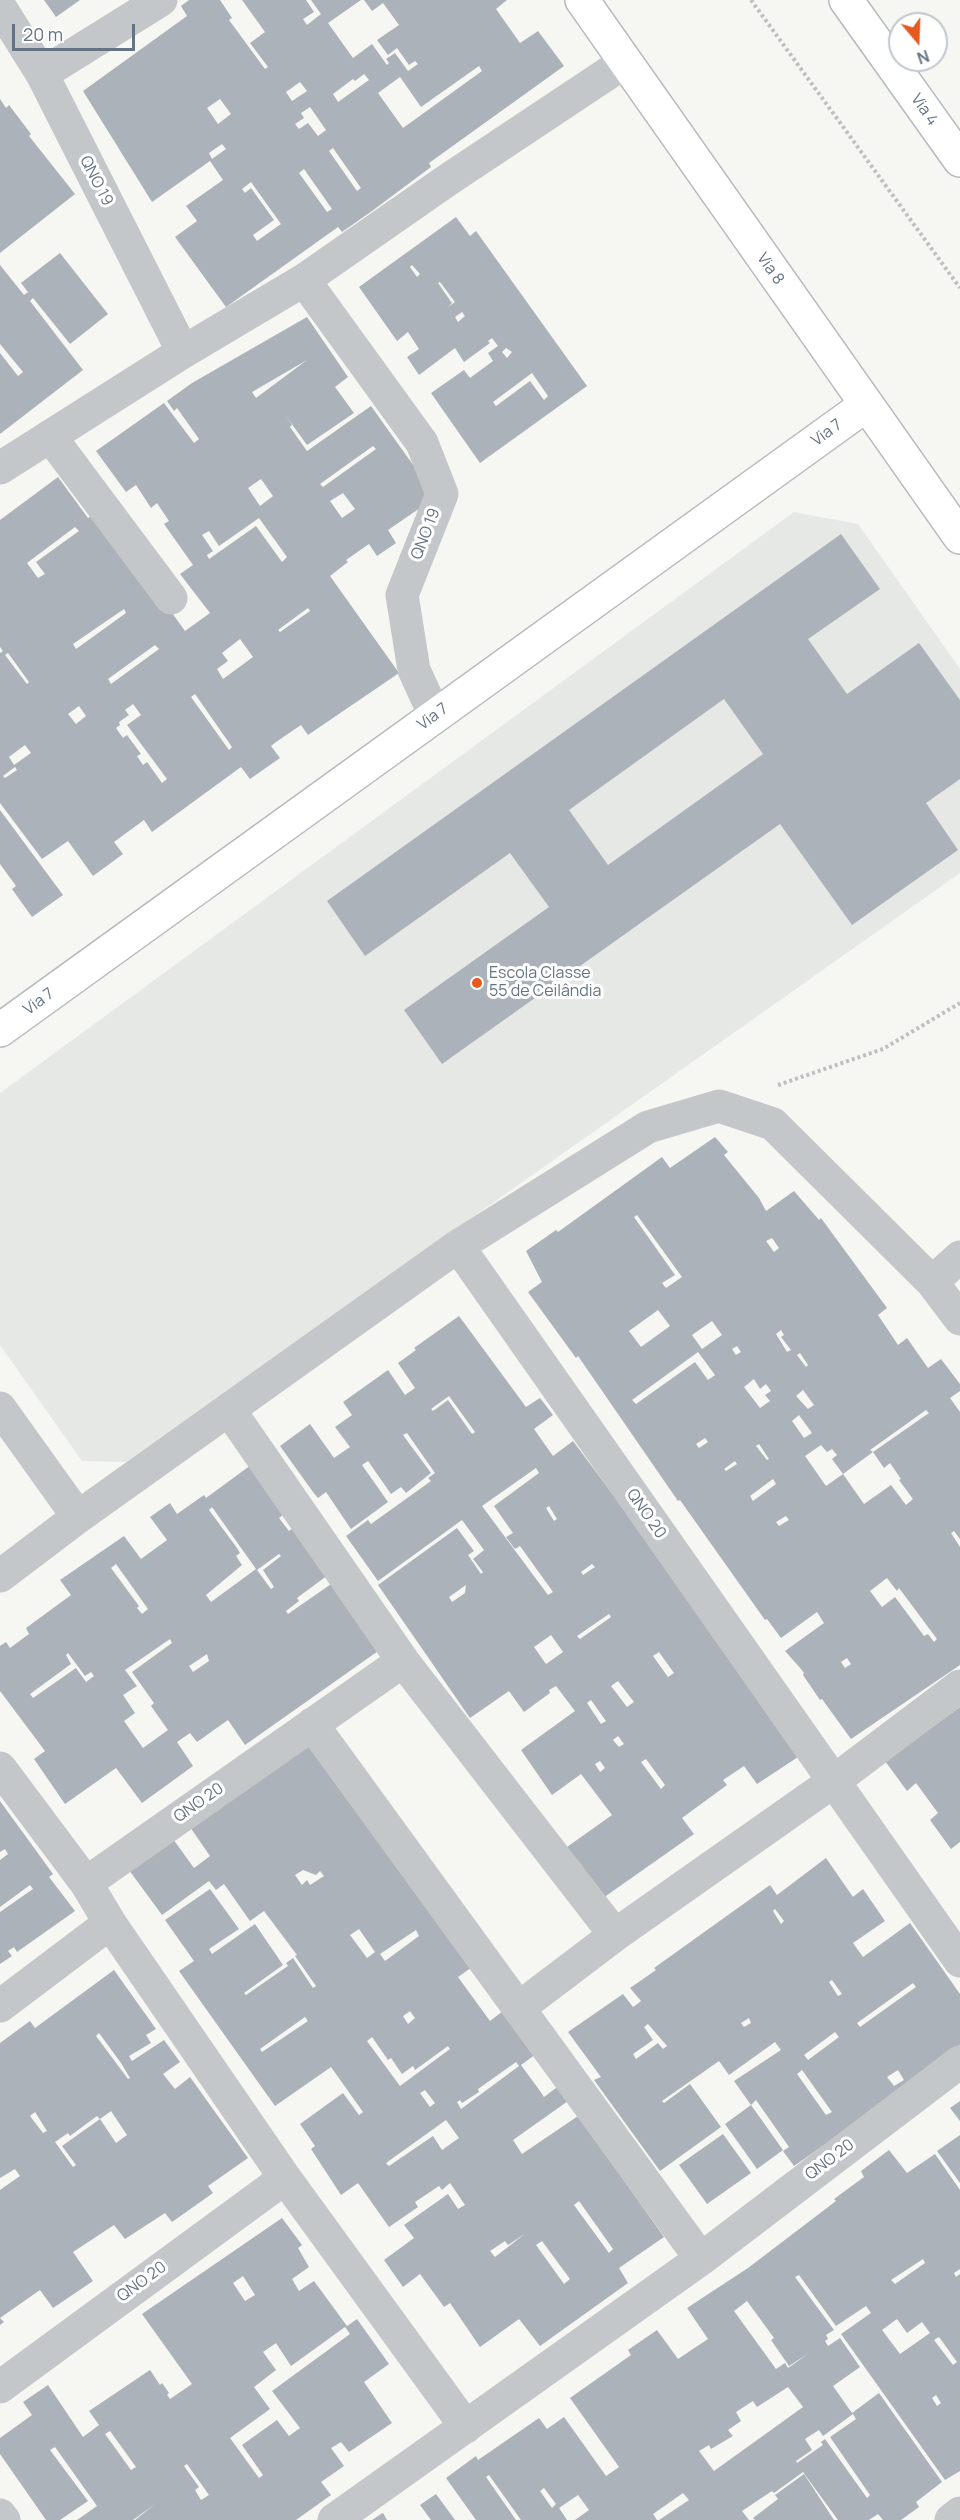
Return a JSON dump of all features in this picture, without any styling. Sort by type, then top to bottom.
[{"type":"main road","name":"Via 8","points":[[582,0],[960,537]]},
{"type":"main road","name":"Via 4","points":[[846,0],[960,160]]},
{"type":"main road","name":"Via 7","points":[[0,1030],[866,405]]},
{"type":"street","points":[[42,74],[161,0]]},
{"type":"street","name":"QNO 19","points":[[0,8],[42,74],[183,352]]},
{"type":"street","points":[[0,468],[183,352],[304,280],[449,179],[625,62]]},
{"type":"street","name":"QNO 19","points":[[304,280],[422,443],[442,494],[402,595],[414,670],[435,716]]},
{"type":"street","points":[[50,436],[171,598]]},
{"type":"street","points":[[0,1576],[78,1517],[459,1246],[648,1127],[719,1106],[773,1124],[932,1282],[960,1319]]},
{"type":"street","name":"QNO 20","points":[[459,1246],[960,1961]]},
{"type":"street","points":[[932,1282],[960,1257]]},
{"type":"street","points":[[0,1408],[78,1517]]},
{"type":"street","points":[[230,1411],[403,1661],[615,1935]]},
{"type":"street","name":"QNO 20","points":[[86,1883],[403,1661]]},
{"type":"street","points":[[519,2007],[615,1935],[834,1781],[960,1686]]},
{"type":"street","points":[[312,1724],[701,2259]]},
{"type":"street","points":[[0,1768],[86,1883],[110,1923],[285,2178],[466,2427]]},
{"type":"street","points":[[0,2006],[110,1923]]},
{"type":"street","name":"QNO 20","points":[[334,2520],[701,2259],[960,2061]]},
{"type":"street","name":"QNO 20","points":[[0,2387],[285,2178]]},
{"type":"street","points":[[951,2520],[960,2513]]},
{"type":"street","points":[[0,2515],[4,2520]]},
{"type":"path","points":[[751,0],[960,288]]},
{"type":"path","points":[[773,1087],[883,1048],[960,1003]]},
{"type":"shaded area","name":"Escola Classe 55 de Ceilândia","points":[[794,512],[858,524],[960,669],[960,873],[126,1462],[82,1461],[0,1345],[0,1093]]},
{"type":"building","points":[[44,0],[80,0],[56,17]]},
{"type":"building","points":[[189,0],[220,0],[232,18],[229,20],[265,69],[268,67],[250,43],[265,32],[242,0],[306,0],[314,12],[303,19],[307,25],[321,14],[311,0],[361,0],[328,23],[353,58],[372,44],[387,65],[389,63],[386,59],[395,53],[408,71],[418,64],[415,61],[409,65],[397,48],[388,55],[377,40],[399,25],[383,3],[372,11],[364,0],[507,0],[496,9],[520,43],[538,31],[564,66],[429,163],[431,167],[372,211],[342,232],[338,227],[226,307],[175,237],[197,221],[186,206],[223,180],[210,161],[152,202],[83,91],[187,16],[181,6]],"holes":[[[479,66],[482,71],[403,128],[378,93],[400,77],[421,107]],[[364,74],[369,80],[338,102],[333,94],[353,79],[355,81]],[[300,82],[307,91],[292,101],[286,92]],[[220,99],[231,114],[218,124],[207,108]],[[310,107],[326,130],[318,136],[308,123],[299,129],[295,124],[304,118],[301,113]],[[222,144],[226,149],[212,159],[209,153]],[[333,148],[361,188],[357,191],[329,151]],[[304,169],[332,209],[327,212],[299,173]],[[251,182],[281,224],[257,241],[253,235],[274,220],[251,188],[245,193],[242,189]]]},
{"type":"building","points":[[0,99],[6,108],[9,105],[31,134],[29,136],[75,194],[0,253]]},
{"type":"building","points":[[456,217],[470,236],[476,231],[587,386],[480,463],[431,393],[464,370],[470,378],[493,361],[488,353],[498,346],[492,338],[488,341],[490,343],[464,362],[455,348],[419,375],[407,357],[419,349],[408,332],[397,341],[359,287]],"holes":[[[412,265],[420,274],[417,277],[410,267]],[[440,282],[455,302],[448,307],[452,303],[438,283]],[[462,312],[465,316],[458,322],[455,317]],[[506,348],[512,352],[507,358],[502,352]],[[532,373],[548,396],[544,400],[530,381],[496,406],[493,402]]]},
{"type":"building","points":[[60,253],[108,314],[70,344],[33,298],[30,301],[83,370],[0,434],[0,353],[18,376],[23,372],[0,344],[0,265],[24,295],[28,292],[21,283]]},
{"type":"building","points":[[307,317],[348,377],[335,387],[354,413],[307,445],[286,416],[292,425],[290,427],[307,451],[371,406],[436,497],[388,530],[396,543],[377,556],[369,544],[346,560],[348,562],[330,576],[399,673],[308,735],[301,725],[276,742],[271,746],[280,758],[250,779],[241,767],[152,832],[144,820],[114,842],[123,854],[93,876],[68,841],[42,859],[0,803],[0,653],[3,651],[0,647],[0,520],[58,477],[88,518],[99,511],[185,631],[210,613],[180,574],[193,565],[164,524],[169,521],[157,503],[151,508],[136,485],[126,492],[96,451],[164,403],[194,443],[199,439],[177,408],[174,411],[167,401],[192,383]],"holes":[[[307,360],[256,398],[252,392]],[[373,446],[376,449],[323,487],[320,484]],[[261,479],[273,496],[260,506],[248,488]],[[343,493],[355,509],[342,518],[330,501]],[[259,518],[287,557],[282,562],[256,526],[209,559],[207,555],[213,551],[202,535],[209,531],[219,546]],[[75,527],[79,531],[36,562],[45,574],[38,578],[27,563]],[[308,608],[310,611],[280,632],[278,630]],[[124,609],[126,613],[76,649],[73,644]],[[240,639],[253,657],[223,679],[217,669],[228,661],[222,653]],[[155,645],[159,649],[111,684],[108,679]],[[8,653],[29,682],[27,684],[5,655]],[[195,694],[232,747],[229,750],[191,697]],[[133,704],[141,715],[127,725],[167,779],[162,783],[147,762],[143,765],[137,756],[141,754],[127,735],[123,738],[116,728],[120,725],[119,722],[129,715],[125,710]],[[79,706],[86,716],[76,724],[68,714]],[[25,745],[31,753],[14,765],[9,757]],[[15,767],[17,770],[5,778],[3,776]]]},
{"type":"building","points":[[841,534],[880,589],[808,639],[847,694],[919,643],[960,700],[960,779],[926,803],[958,850],[852,925],[780,824],[442,1064],[404,1010],[549,907],[510,853],[365,956],[327,901]],"holes":[[[724,699],[763,754],[608,865],[569,810]]]},
{"type":"building","points":[[0,810],[63,895],[32,917],[12,889],[16,886],[0,864]]},
{"type":"building","points":[[715,1137],[728,1152],[724,1155],[759,1198],[766,1211],[794,1191],[819,1220],[821,1218],[887,1308],[878,1315],[898,1345],[907,1338],[928,1368],[941,1359],[960,1384],[960,1391],[950,1398],[960,1412],[960,1539],[954,1531],[951,1533],[960,1547],[960,1665],[851,1739],[822,1699],[820,1700],[803,1675],[804,1673],[785,1651],[824,1623],[817,1612],[781,1638],[767,1619],[765,1620],[680,1500],[678,1501],[578,1356],[576,1358],[528,1292],[542,1282],[526,1251],[556,1230],[558,1232],[662,1157],[670,1168]],"holes":[[[637,1215],[682,1277],[666,1288],[662,1283],[675,1275],[634,1217]],[[772,1238],[779,1248],[774,1252],[766,1241]],[[658,1310],[670,1326],[641,1347],[629,1331]],[[712,1321],[722,1335],[702,1349],[692,1335]],[[781,1330],[784,1335],[781,1337],[791,1350],[787,1352],[776,1334]],[[737,1346],[741,1352],[736,1355],[732,1349]],[[698,1352],[715,1375],[708,1380],[695,1362],[636,1404],[632,1400]],[[800,1353],[808,1365],[806,1367],[797,1355]],[[754,1379],[760,1389],[766,1384],[771,1391],[765,1395],[770,1401],[760,1408],[744,1387]],[[803,1390],[814,1405],[808,1409],[796,1396]],[[926,1410],[929,1413],[873,1452],[870,1450]],[[799,1415],[812,1433],[804,1438],[792,1421]],[[705,1438],[708,1442],[699,1448],[696,1444]],[[759,1444],[769,1459],[767,1460],[756,1446]],[[821,1445],[827,1452],[832,1449],[837,1455],[832,1459],[843,1474],[826,1486],[805,1456]],[[873,1452],[884,1468],[890,1463],[913,1499],[906,1505],[891,1485],[864,1504],[843,1474]],[[735,1461],[737,1464],[726,1471],[724,1469]],[[773,1479],[776,1484],[753,1501],[750,1496]],[[786,1516],[789,1520],[779,1526],[776,1522]],[[887,1578],[897,1591],[899,1588],[937,1639],[934,1642],[928,1634],[924,1636],[895,1597],[882,1607],[870,1591]],[[847,1658],[851,1664],[845,1668],[841,1662]]]},
{"type":"building","points":[[459,1316],[526,1407],[540,1398],[553,1415],[534,1429],[553,1456],[573,1441],[640,1531],[798,1757],[757,1784],[744,1766],[723,1780],[727,1785],[682,1818],[694,1834],[603,1898],[567,1847],[612,1815],[581,1774],[552,1795],[521,1750],[575,1711],[556,1686],[524,1712],[509,1691],[470,1718],[378,1585],[457,1528],[474,1551],[468,1555],[481,1574],[483,1572],[473,1559],[484,1550],[462,1520],[378,1581],[346,1536],[368,1520],[371,1524],[431,1481],[428,1478],[435,1473],[407,1433],[403,1435],[431,1473],[406,1493],[401,1487],[391,1494],[368,1461],[362,1465],[388,1502],[351,1529],[326,1492],[318,1498],[280,1446],[310,1424],[334,1458],[350,1447],[335,1427],[352,1415],[343,1402],[388,1370],[405,1395],[415,1388],[398,1363],[416,1350],[414,1348]],"holes":[[[449,1396],[475,1432],[472,1434],[448,1400],[433,1411],[431,1409]],[[536,1468],[539,1473],[494,1506],[513,1533],[506,1537],[515,1549],[520,1546],[553,1592],[548,1595],[482,1506]],[[549,1506],[557,1519],[554,1521],[546,1508]],[[592,1564],[595,1567],[583,1575],[581,1572]],[[466,1585],[465,1593],[452,1602],[449,1597]],[[609,1614],[611,1617],[580,1639],[577,1636]],[[551,1635],[563,1652],[546,1664],[534,1647]],[[659,1652],[674,1673],[668,1677],[653,1656]],[[618,1681],[634,1702],[627,1707],[611,1686]],[[591,1700],[606,1721],[601,1724],[587,1703]],[[618,1736],[624,1744],[619,1747],[613,1740]],[[646,1759],[665,1785],[661,1789],[641,1762]],[[600,1761],[605,1768],[600,1772],[595,1764]]]},
{"type":"building","points":[[251,1465],[285,1513],[279,1518],[289,1531],[295,1527],[328,1575],[297,1598],[299,1601],[286,1611],[288,1614],[334,1582],[381,1649],[245,1745],[228,1720],[197,1742],[190,1733],[177,1742],[193,1766],[142,1803],[116,1768],[65,1804],[34,1759],[45,1751],[0,1691],[0,1646],[6,1642],[10,1648],[29,1634],[26,1628],[71,1595],[60,1580],[124,1536],[141,1559],[167,1540],[150,1517],[170,1503],[177,1514],[204,1495],[206,1498]],"holes":[[[212,1507],[256,1569],[211,1602],[206,1595],[242,1565],[236,1556],[240,1553],[209,1510]],[[279,1554],[281,1556],[263,1570],[274,1587],[271,1589],[257,1570]],[[116,1564],[148,1609],[142,1614],[137,1608],[139,1606],[111,1568]],[[170,1639],[172,1643],[132,1672],[154,1703],[151,1706],[168,1730],[143,1748],[124,1721],[135,1713],[123,1695],[137,1686],[125,1670]],[[68,1653],[85,1676],[91,1672],[94,1676],[86,1682],[76,1668],[33,1698],[30,1694],[71,1664],[66,1655]],[[207,1654],[209,1661],[193,1672],[189,1666]]]},
{"type":"building","points":[[960,1707],[960,1842],[951,1849],[930,1820],[938,1813],[916,1783],[907,1791],[885,1761]]},
{"type":"building","points":[[309,1743],[475,1965],[458,1977],[490,2021],[503,2011],[536,2054],[521,2065],[544,2097],[560,2085],[568,2101],[513,2140],[522,2154],[578,2116],[664,2237],[619,2268],[628,2283],[540,2346],[519,2319],[480,2347],[450,2303],[444,2307],[420,2274],[403,2287],[384,2260],[414,2238],[404,2225],[448,2194],[458,2209],[465,2205],[450,2183],[442,2190],[439,2186],[415,2202],[418,2207],[389,2227],[358,2183],[341,2195],[311,2149],[315,2146],[300,2124],[343,2093],[359,2115],[363,2112],[331,2067],[275,2106],[179,1971],[194,1961],[165,1920],[210,1889],[239,1929],[209,1949],[212,1954],[255,1924],[283,1965],[244,1993],[246,1995],[288,1966],[286,1963],[293,1958],[313,1988],[316,1986],[295,1956],[297,1955],[264,1911],[250,1921],[224,1884],[216,1890],[209,1881],[162,1915],[129,1870],[173,1839],[194,1868],[210,1856],[190,1827]],"holes":[[[303,1870],[316,1875],[320,1871],[324,1876],[310,1885],[307,1880],[302,1885],[295,1875]],[[359,1929],[375,1952],[367,1958],[350,1935]],[[416,1930],[419,1936],[385,1961],[380,1954]],[[410,2011],[415,2018],[408,2024],[403,2016]],[[305,2017],[308,2021],[262,2052],[260,2049]],[[372,2037],[388,2060],[391,2058],[402,2074],[413,2066],[415,2070],[448,2046],[450,2049],[400,2086],[367,2041]],[[516,2062],[519,2066],[461,2109],[457,2102],[460,2100],[462,2103],[479,2092],[478,2089]],[[425,2090],[435,2103],[430,2107],[420,2093]],[[446,2120],[459,2138],[442,2150],[433,2136],[389,2166],[386,2163]],[[579,2201],[613,2249],[609,2253],[574,2205]],[[526,2233],[495,2257],[490,2251],[505,2241],[508,2245]],[[542,2241],[570,2279],[564,2284],[536,2245]]]},
{"type":"building","points":[[0,1801],[53,1874],[49,1877],[75,1911],[17,1952],[14,1947],[8,1951],[12,1956],[0,1964],[0,1912],[33,1889],[30,1885],[0,1907],[0,1860],[8,1854],[5,1849],[0,1852]]},
{"type":"building","points":[[826,1858],[853,1897],[863,1889],[885,1921],[853,1943],[863,1957],[910,1923],[960,1994],[960,2045],[884,2100],[886,2102],[794,2166],[783,2151],[789,2147],[756,2100],[751,2105],[734,2081],[781,2050],[775,2042],[729,2075],[719,2061],[662,2101],[664,2103],[690,2084],[721,2127],[660,2171],[594,2080],[601,2077],[568,2032],[623,1994],[633,2007],[636,2005],[641,2001],[630,1988],[656,1970],[654,1968],[770,1885],[777,1895]],"holes":[[[775,1909],[784,1921],[781,1924],[773,1911]],[[832,1980],[842,1994],[838,1996],[829,1982]],[[913,1983],[916,1987],[860,2027],[857,2023]],[[749,2018],[751,2023],[744,2027],[741,2023]],[[648,2024],[667,2046],[663,2049],[658,2043],[636,2059],[633,2054],[653,2040],[644,2027]],[[835,2032],[839,2037],[808,2060],[804,2055]],[[802,2070],[832,2112],[826,2115],[797,2074]],[[898,2070],[904,2080],[894,2086],[887,2077]]]},
{"type":"building","points":[[114,1970],[156,2029],[146,2035],[151,2043],[129,2056],[132,2061],[164,2040],[180,2062],[163,2074],[175,2089],[190,2077],[248,2158],[208,2186],[213,2193],[172,2222],[165,2213],[125,2239],[114,2225],[73,2252],[93,2281],[53,2308],[40,2290],[0,2318],[0,2190],[20,2176],[15,2169],[0,2178],[0,2043],[30,2021],[35,2028]],"holes":[[[99,2033],[130,2078],[128,2079],[96,2036]],[[111,2111],[127,2135],[116,2143],[100,2119]],[[35,2112],[47,2131],[43,2133],[30,2116]],[[97,2116],[100,2119],[62,2146],[76,2165],[73,2167],[55,2142],[68,2133],[70,2136]]]},
{"type":"building","points":[[960,2101],[960,2121],[950,2108]]},
{"type":"building","points":[[751,2105],[783,2150],[757,2169],[725,2124]]},
{"type":"building","points":[[723,2134],[751,2173],[707,2204],[679,2165]]},
{"type":"building","points":[[960,2135],[960,2183],[937,2151]]},
{"type":"building","points":[[889,2150],[907,2173],[935,2154],[960,2190],[960,2269],[954,2273],[956,2277],[960,2274],[960,2471],[945,2480],[841,2334],[871,2313],[866,2306],[836,2326],[799,2275],[795,2277],[834,2330],[826,2335],[828,2339],[825,2341],[828,2346],[840,2338],[860,2367],[833,2386],[852,2413],[879,2393],[942,2482],[916,2502],[919,2507],[901,2520],[883,2520],[878,2514],[869,2520],[838,2520],[803,2472],[774,2493],[772,2491],[742,2511],[749,2520],[659,2520],[689,2500],[683,2493],[653,2514],[657,2520],[575,2520],[589,2510],[578,2495],[559,2508],[567,2520],[521,2520],[489,2475],[486,2477],[516,2520],[476,2520],[446,2478],[476,2456],[478,2460],[539,2418],[547,2429],[564,2417],[606,2476],[619,2467],[570,2398],[631,2355],[628,2350],[657,2330],[678,2359],[708,2339],[687,2308],[748,2268],[836,2201],[834,2199],[864,2177],[861,2171]],"holes":[[[923,2259],[925,2263],[895,2284],[891,2280]],[[747,2301],[774,2338],[771,2340],[789,2366],[809,2353],[788,2368],[785,2363],[776,2369],[734,2311]],[[897,2319],[907,2333],[922,2322],[930,2333],[900,2354],[882,2330]],[[939,2337],[957,2362],[953,2365],[934,2340]],[[788,2387],[803,2407],[714,2471],[699,2451],[709,2445],[711,2449],[733,2436],[728,2430],[741,2421],[736,2412],[753,2401],[757,2407]],[[936,2395],[941,2403],[937,2406],[932,2398]],[[853,2414],[856,2419],[830,2437],[870,2495],[867,2498],[825,2439],[821,2442],[823,2445],[797,2463],[796,2461],[812,2450],[805,2439],[819,2430],[823,2436]],[[544,2488],[556,2504],[552,2508],[540,2491]]]},
{"type":"building","points":[[282,2218],[302,2245],[298,2248],[309,2267],[292,2279],[299,2291],[314,2281],[347,2326],[357,2319],[389,2364],[364,2382],[392,2423],[349,2452],[341,2442],[331,2448],[344,2466],[321,2482],[331,2495],[296,2520],[135,2520],[155,2504],[133,2520],[77,2520],[97,2506],[55,2447],[50,2450],[88,2501],[60,2520],[46,2520],[0,2454],[0,2438],[32,2415],[23,2402],[48,2385],[83,2437],[99,2425],[89,2411],[150,2370],[160,2385],[162,2383],[169,2393],[167,2395],[170,2399],[192,2384],[142,2314]],"holes":[[[243,2276],[255,2295],[245,2301],[233,2283]],[[345,2327],[350,2334],[272,2391],[300,2428],[289,2436],[277,2420],[242,2445],[263,2475],[259,2478],[230,2438],[270,2409],[254,2387],[276,2370],[263,2352],[276,2343],[291,2366]],[[110,2431],[136,2467],[131,2470],[105,2434]],[[187,2464],[209,2495],[201,2500],[195,2490],[199,2487],[184,2466]]]},
{"type":"building","points":[[804,2474],[834,2520],[755,2520],[753,2518],[778,2499],[775,2495]]},
{"type":"building","points":[[436,2494],[455,2520],[431,2520],[420,2505]]},
{"type":"building","points":[[383,2513],[387,2520],[372,2520],[381,2514]]},
{"type":"place","name":"Escola Classe 55 de Ceilândia","points":[[477,983]]}]
